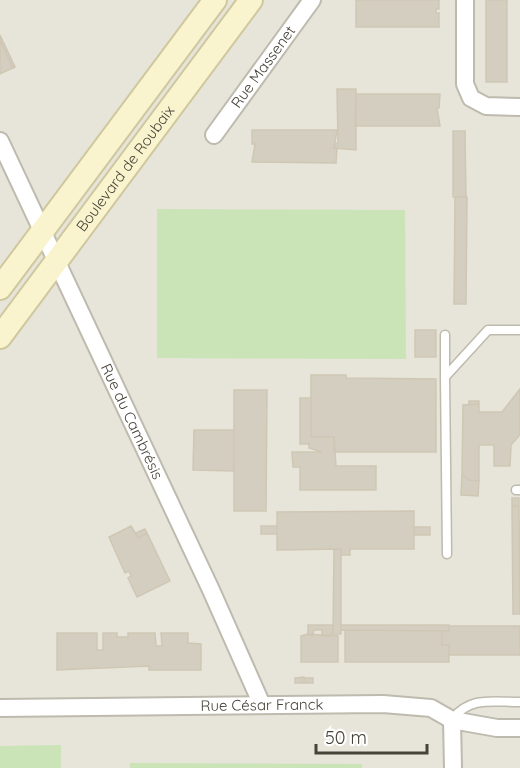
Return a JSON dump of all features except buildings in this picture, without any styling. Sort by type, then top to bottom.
[{"type":"main road","name":"Boulevard de Roubaix","points":[[0,288],[215,0]]},
{"type":"main road","name":"Boulevard de Roubaix","points":[[0,337],[251,0]]},
{"type":"street","name":"Rue Massenet","points":[[214,135],[312,0]]},
{"type":"street","points":[[465,0],[465,84],[471,99],[486,106],[520,107]]},
{"type":"street","name":"Rue du Cambrésis","points":[[0,141],[211,590],[262,705]]},
{"type":"street","name":"Rue César Franck","points":[[0,708],[418,706],[431,708],[452,720],[497,728],[520,728]]},
{"type":"street","points":[[452,720],[453,768]]},
{"type":"lane","points":[[446,377],[488,330],[520,330]]},
{"type":"lane","points":[[445,335],[447,554]]},
{"type":"lane","points":[[452,720],[463,706],[475,702],[520,702]]},
{"type":"shaded area","points":[[0,0],[520,0],[520,768],[0,768]]},
{"type":"green space","points":[[157,209],[405,210],[406,359],[157,358]]},
{"type":"green space","points":[[61,745],[61,768],[0,768],[0,746]]},
{"type":"green space","points":[[130,763],[362,764],[362,768],[130,768]]}]
